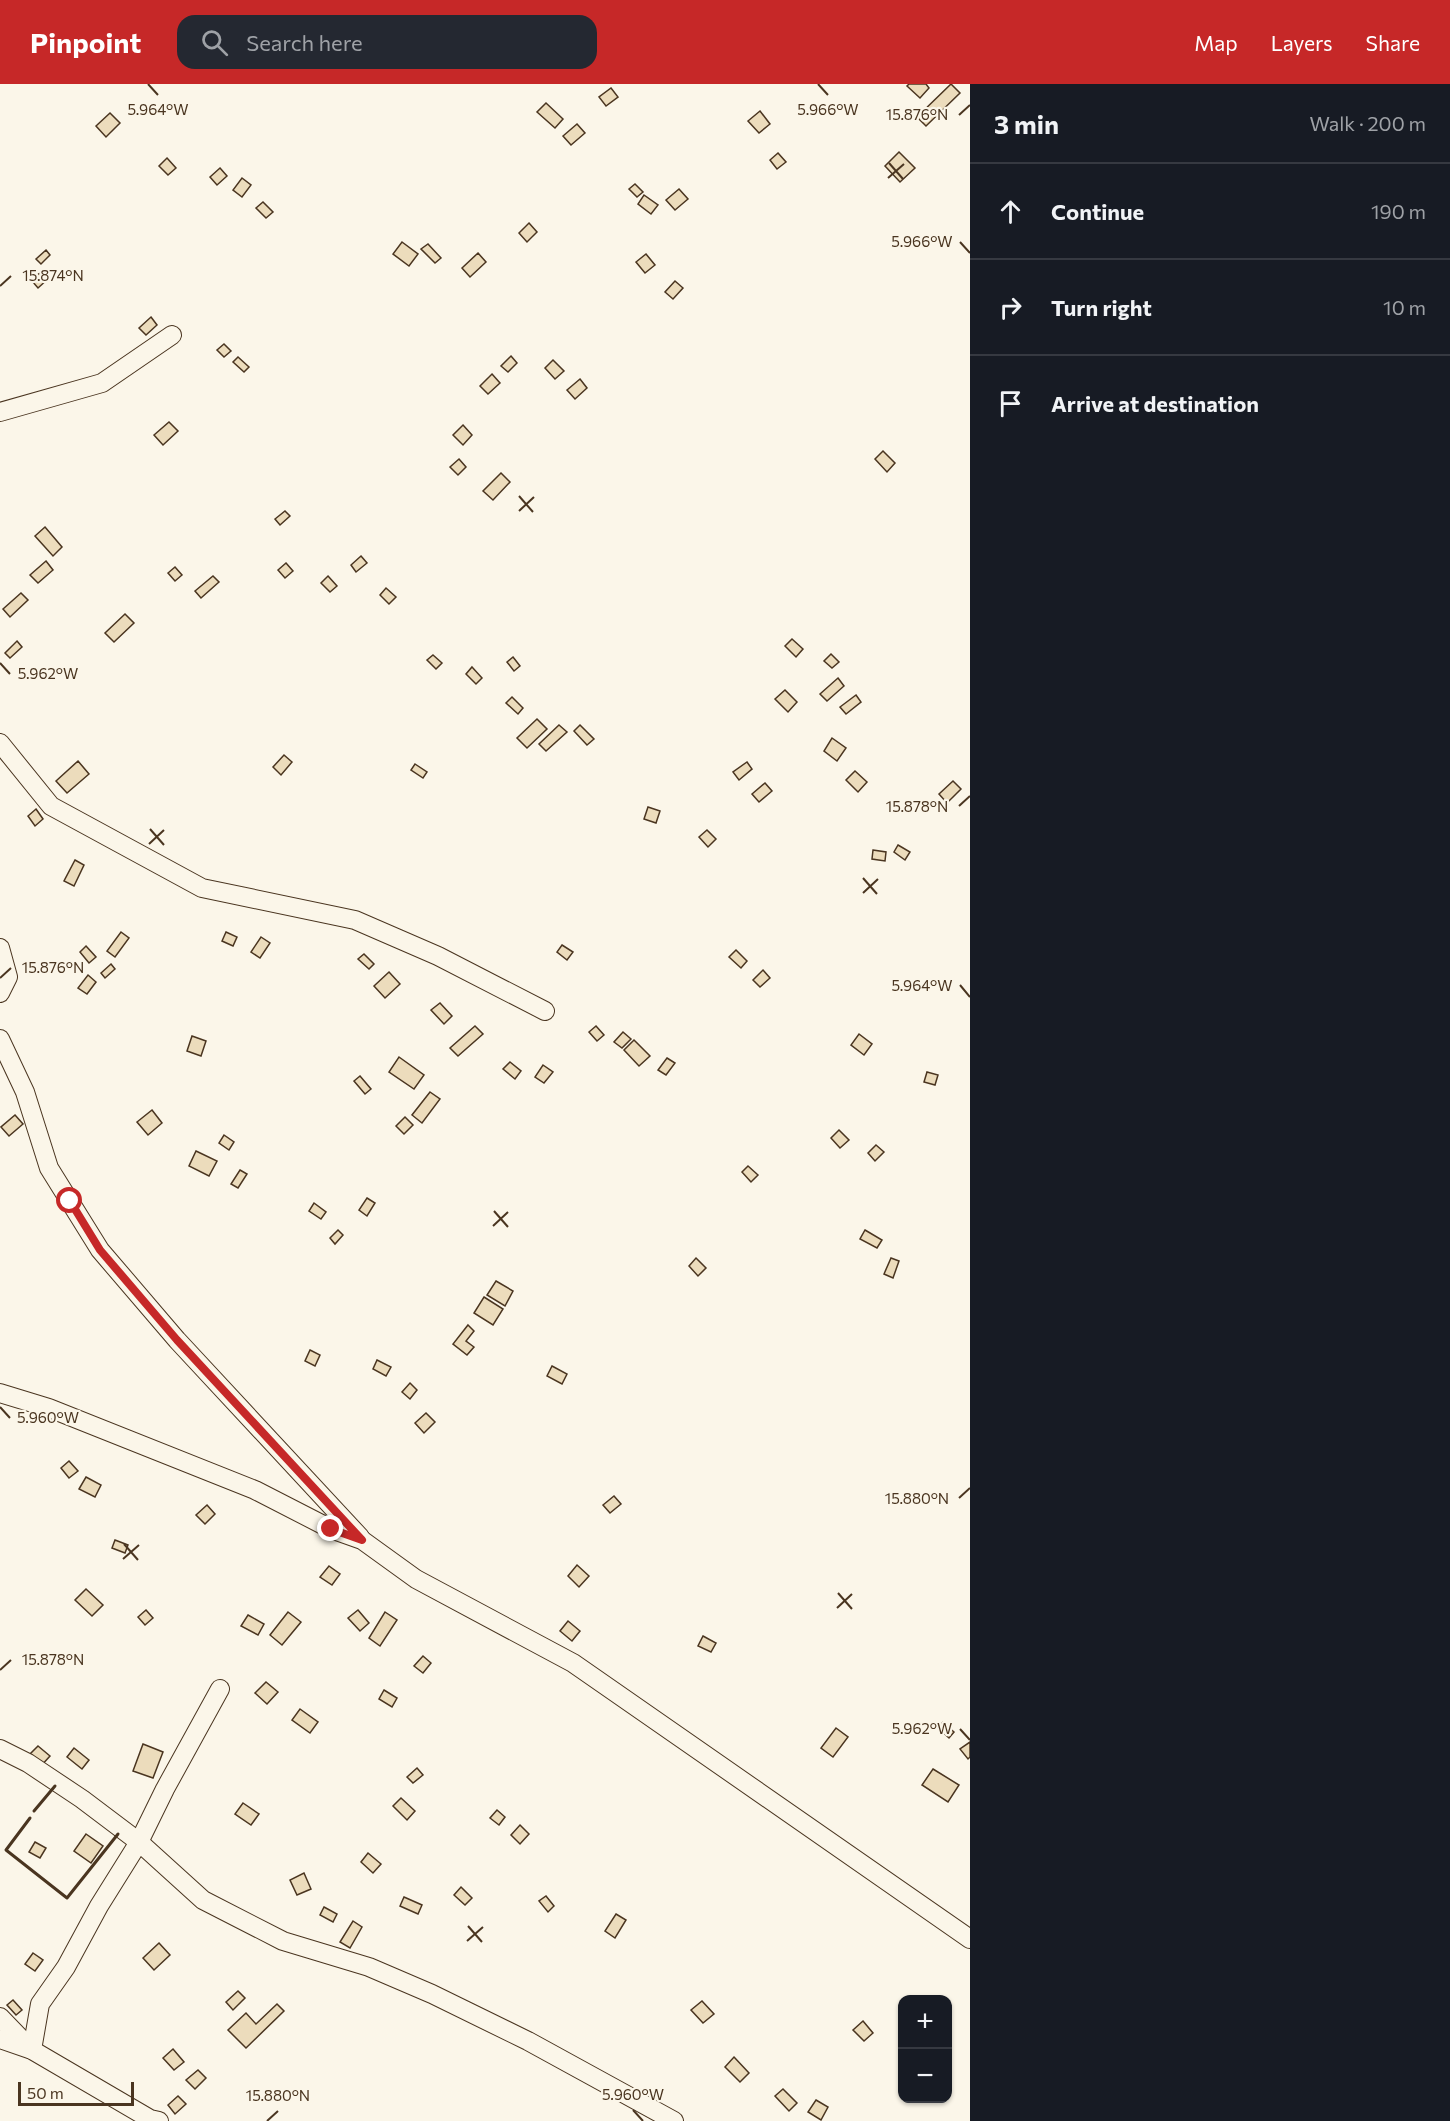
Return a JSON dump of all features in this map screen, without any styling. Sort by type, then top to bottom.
[{"type":"street","points":[[0,412],[102,383],[172,335]]},
{"type":"street","points":[[0,743],[51,806],[202,888],[355,921],[438,956],[545,1011]]},
{"type":"street","points":[[0,948],[8,977],[0,993]]},
{"type":"street","points":[[0,1039],[25,1092],[49,1168],[100,1250],[177,1340],[362,1540],[416,1579],[573,1663],[970,1939]]},
{"type":"street","points":[[0,1393],[49,1408],[255,1490],[331,1529],[362,1540]]},
{"type":"street","points":[[32,2050],[40,2004],[66,1967],[99,1906],[139,1842],[165,1789],[220,1689]]},
{"type":"street","points":[[0,1749],[73,1793],[139,1842],[203,1900],[283,1941],[369,1967],[432,1994],[528,2041],[674,2121]]},
{"type":"street","points":[[0,2017],[32,2050]]},
{"type":"street","points":[[0,2039],[32,2050],[150,2119],[159,2121]]},
{"type":"building","points":[[926,84],[929,88],[920,98],[907,86]]},
{"type":"building","points":[[951,84],[960,93],[926,126],[917,117]]},
{"type":"building","points":[[611,88],[618,97],[606,106],[599,97]]},
{"type":"building","points":[[546,103],[563,119],[555,128],[537,112]]},
{"type":"building","points":[[760,111],[770,124],[759,133],[748,121]]},
{"type":"building","points":[[110,113],[120,123],[106,137],[96,126]]},
{"type":"building","points":[[577,124],[585,133],[571,145],[563,136]]},
{"type":"building","points":[[899,152],[915,168],[900,182],[885,166]]},
{"type":"building","points":[[778,153],[786,162],[777,169],[770,160]]},
{"type":"building","points":[[167,158],[176,168],[168,175],[159,166]]},
{"type":"building","points":[[220,168],[227,176],[217,185],[210,177]]},
{"type":"building","points":[[242,178],[251,185],[242,197],[233,190]]},
{"type":"building","points":[[635,184],[643,192],[637,197],[629,189]]},
{"type":"building","points":[[679,189],[688,199],[675,210],[666,200]]},
{"type":"building","points":[[644,195],[658,205],[651,214],[638,204]]},
{"type":"building","points":[[263,202],[273,212],[266,218],[256,208]]},
{"type":"building","points":[[529,223],[537,232],[527,242],[519,233]]},
{"type":"building","points":[[402,242],[418,254],[409,266],[393,254]]},
{"type":"building","points":[[428,244],[441,258],[435,263],[421,249]]},
{"type":"building","points":[[46,250],[50,255],[41,264],[36,259]]},
{"type":"building","points":[[478,253],[486,262],[470,277],[462,268]]},
{"type":"building","points":[[646,254],[655,265],[645,273],[636,262]]},
{"type":"building","points":[[33,270],[37,275],[43,271],[49,278],[38,288],[27,275]]},
{"type":"building","points":[[675,281],[683,288],[673,299],[665,292]]},
{"type":"building","points":[[151,317],[157,325],[146,335],[139,328]]},
{"type":"building","points":[[224,344],[231,351],[224,357],[217,350]]},
{"type":"building","points":[[511,356],[517,363],[508,372],[501,366]]},
{"type":"building","points":[[238,357],[249,367],[244,372],[233,362]]},
{"type":"building","points":[[553,360],[564,371],[555,379],[545,368]]},
{"type":"building","points":[[492,374],[500,383],[488,394],[480,386]]},
{"type":"building","points":[[580,379],[587,388],[575,399],[567,390]]},
{"type":"building","points":[[169,422],[178,431],[163,445],[154,435]]},
{"type":"building","points":[[463,425],[472,435],[463,445],[453,435]]},
{"type":"building","points":[[883,451],[895,463],[887,472],[875,459]]},
{"type":"building","points":[[459,459],[466,467],[458,475],[450,467]]},
{"type":"building","points":[[501,473],[510,482],[493,500],[483,491]]},
{"type":"building","points":[[285,511],[290,516],[280,525],[275,519]]},
{"type":"building","points":[[45,527],[62,547],[53,556],[35,536]]},
{"type":"building","points":[[361,556],[367,563],[356,572],[351,565]]},
{"type":"building","points":[[46,561],[53,570],[38,583],[30,575]]},
{"type":"building","points":[[286,563],[293,571],[285,578],[278,570]]},
{"type":"building","points":[[175,567],[182,575],[175,581],[168,573]]},
{"type":"building","points":[[213,576],[219,582],[201,598],[195,591]]},
{"type":"building","points":[[328,576],[337,586],[330,592],[321,583]]},
{"type":"building","points":[[386,588],[396,597],[389,604],[380,595]]},
{"type":"building","points":[[21,593],[28,600],[10,617],[3,609]]},
{"type":"building","points":[[125,614],[134,623],[114,642],[105,633]]},
{"type":"building","points":[[792,639],[803,649],[796,657],[785,646]]},
{"type":"building","points":[[17,641],[22,647],[10,658],[5,653]]},
{"type":"building","points":[[831,654],[839,662],[832,668],[824,661]]},
{"type":"building","points":[[433,655],[442,663],[436,669],[427,660]]},
{"type":"building","points":[[513,657],[520,666],[514,671],[507,662]]},
{"type":"building","points":[[472,667],[482,678],[476,684],[466,674]]},
{"type":"building","points":[[838,678],[844,686],[827,701],[820,694]]},
{"type":"building","points":[[785,690],[797,702],[788,712],[775,699]]},
{"type":"building","points":[[856,695],[861,702],[846,714],[840,707]]},
{"type":"building","points":[[512,697],[523,708],[518,714],[506,703]]},
{"type":"building","points":[[537,719],[547,729],[527,748],[517,738]]},
{"type":"building","points":[[559,725],[567,732],[546,751],[539,744]]},
{"type":"building","points":[[580,725],[594,739],[587,745],[574,731]]},
{"type":"building","points":[[832,738],[846,748],[837,761],[824,751]]},
{"type":"building","points":[[284,755],[292,762],[281,775],[273,767]]},
{"type":"building","points":[[78,761],[89,774],[67,793],[56,781]]},
{"type":"building","points":[[747,762],[752,769],[739,780],[733,772]]},
{"type":"building","points":[[415,764],[427,772],[423,778],[411,770]]},
{"type":"building","points":[[855,771],[867,782],[858,792],[846,780]]},
{"type":"building","points":[[953,781],[961,789],[947,803],[939,794]]},
{"type":"building","points":[[765,783],[772,791],[759,802],[752,794]]},
{"type":"building","points":[[648,807],[660,811],[656,823],[644,819]]},
{"type":"building","points":[[36,809],[43,819],[35,826],[28,816]]},
{"type":"building","points":[[707,830],[716,839],[708,847],[699,837]]},
{"type":"building","points":[[898,845],[910,852],[905,860],[894,852]]},
{"type":"building","points":[[873,850],[886,852],[885,861],[872,859]]},
{"type":"building","points":[[75,860],[84,865],[74,886],[64,881]]},
{"type":"building","points":[[121,932],[129,938],[115,957],[107,951]]},
{"type":"building","points":[[226,932],[237,937],[233,946],[222,941]]},
{"type":"building","points":[[261,937],[270,943],[260,958],[251,952]]},
{"type":"building","points":[[562,945],[573,952],[567,960],[557,952]]},
{"type":"building","points":[[86,946],[96,957],[89,963],[80,952]]},
{"type":"building","points":[[736,950],[747,961],[741,968],[729,957]]},
{"type":"building","points":[[364,954],[374,964],[369,969],[358,959]]},
{"type":"building","points":[[111,964],[115,969],[105,978],[101,973]]},
{"type":"building","points":[[763,970],[770,978],[760,987],[753,980]]},
{"type":"building","points":[[389,972],[400,984],[385,998],[374,986]]},
{"type":"building","points":[[88,975],[96,982],[87,994],[78,988]]},
{"type":"building","points":[[440,1003],[452,1016],[444,1024],[431,1010]]},
{"type":"building","points":[[475,1026],[483,1034],[458,1056],[450,1048]]},
{"type":"building","points":[[596,1026],[604,1035],[597,1041],[589,1032]]},
{"type":"building","points":[[623,1032],[631,1039],[622,1048],[614,1042]]},
{"type":"building","points":[[859,1034],[872,1044],[864,1055],[851,1045]]},
{"type":"building","points":[[192,1036],[206,1041],[201,1056],[187,1051]]},
{"type":"building","points":[[634,1040],[650,1056],[639,1066],[624,1050]]},
{"type":"building","points":[[399,1057],[424,1075],[414,1089],[389,1072]]},
{"type":"building","points":[[667,1058],[675,1063],[666,1075],[658,1070]]},
{"type":"building","points":[[510,1062],[521,1071],[515,1079],[503,1069]]},
{"type":"building","points":[[543,1065],[553,1072],[544,1083],[535,1077]]},
{"type":"building","points":[[927,1072],[938,1075],[935,1085],[924,1082]]},
{"type":"building","points":[[360,1076],[371,1089],[365,1094],[354,1081]]},
{"type":"building","points":[[430,1092],[440,1099],[422,1123],[412,1115]]},
{"type":"building","points":[[152,1110],[162,1123],[148,1135],[137,1122]]},
{"type":"building","points":[[15,1115],[23,1124],[9,1136],[1,1127]]},
{"type":"building","points":[[405,1117],[413,1125],[404,1134],[396,1126]]},
{"type":"building","points":[[839,1130],[849,1140],[840,1148],[831,1138]]},
{"type":"building","points":[[224,1135],[234,1142],[229,1150],[219,1143]]},
{"type":"building","points":[[876,1145],[884,1152],[875,1161],[868,1153]]},
{"type":"building","points":[[196,1151],[217,1161],[209,1176],[189,1166]]},
{"type":"building","points":[[748,1166],[758,1175],[751,1182],[742,1172]]},
{"type":"building","points":[[240,1170],[247,1174],[238,1188],[231,1184]]},
{"type":"building","points":[[367,1198],[375,1203],[367,1216],[359,1210]]},
{"type":"building","points":[[314,1203],[326,1212],[321,1219],[309,1211]]},
{"type":"building","points":[[338,1230],[343,1235],[335,1244],[330,1238]]},
{"type":"building","points":[[865,1230],[882,1240],[877,1248],[860,1239]]},
{"type":"building","points":[[696,1258],[706,1268],[698,1276],[689,1266]]},
{"type":"building","points":[[891,1258],[899,1261],[893,1278],[884,1274]]},
{"type":"building","points":[[496,1281],[513,1291],[505,1306],[487,1295]]},
{"type":"building","points":[[484,1297],[503,1309],[493,1325],[474,1313]]},
{"type":"building","points":[[468,1325],[474,1331],[466,1341],[474,1347],[467,1355],[453,1344]]},
{"type":"building","points":[[310,1350],[320,1355],[315,1366],[305,1361]]},
{"type":"building","points":[[377,1360],[391,1367],[386,1376],[373,1369]]},
{"type":"building","points":[[552,1366],[567,1374],[562,1384],[547,1376]]},
{"type":"building","points":[[410,1383],[417,1390],[410,1399],[402,1392]]},
{"type":"building","points":[[426,1413],[435,1422],[424,1433],[415,1423]]},
{"type":"building","points":[[69,1461],[78,1471],[69,1478],[61,1468]]},
{"type":"building","points":[[86,1477],[101,1485],[95,1497],[79,1489]]},
{"type":"building","points":[[614,1496],[621,1504],[610,1513],[603,1505]]},
{"type":"building","points":[[207,1505],[215,1514],[205,1524],[196,1515]]},
{"type":"building","points":[[115,1540],[128,1545],[125,1553],[112,1548]]},
{"type":"building","points":[[577,1565],[589,1576],[579,1587],[568,1576]]},
{"type":"building","points":[[329,1566],[340,1574],[332,1585],[320,1577]]},
{"type":"building","points":[[86,1589],[103,1605],[92,1616],[75,1600]]},
{"type":"building","points":[[146,1610],[153,1618],[145,1625],[138,1617]]},
{"type":"building","points":[[358,1610],[369,1623],[360,1631],[348,1618]]},
{"type":"building","points":[[288,1612],[301,1622],[282,1645],[270,1635]]},
{"type":"building","points":[[385,1612],[397,1620],[380,1646],[369,1638]]},
{"type":"building","points":[[248,1615],[264,1624],[258,1635],[241,1626]]},
{"type":"building","points":[[568,1621],[580,1631],[572,1641],[560,1631]]},
{"type":"building","points":[[703,1636],[716,1643],[711,1652],[698,1646]]},
{"type":"building","points":[[423,1656],[431,1663],[423,1673],[414,1666]]},
{"type":"building","points":[[266,1682],[278,1692],[267,1704],[255,1693]]},
{"type":"building","points":[[384,1690],[397,1698],[392,1707],[379,1699]]},
{"type":"building","points":[[300,1709],[318,1722],[310,1733],[292,1720]]},
{"type":"building","points":[[943,1722],[954,1732],[949,1738],[938,1728]]},
{"type":"building","points":[[836,1728],[848,1737],[833,1757],[821,1748]]},
{"type":"building","points":[[970,1742],[970,1757],[968,1759],[960,1749]]},
{"type":"building","points":[[143,1744],[163,1752],[153,1778],[133,1771]]},
{"type":"building","points":[[38,1746],[50,1756],[40,1767],[28,1756]]},
{"type":"building","points":[[74,1748],[89,1760],[82,1769],[67,1757]]},
{"type":"building","points":[[417,1768],[423,1775],[413,1783],[407,1777]]},
{"type":"building","points":[[933,1769],[959,1785],[948,1802],[922,1785]]},
{"type":"building","points":[[401,1798],[415,1811],[407,1820],[393,1806]]},
{"type":"building","points":[[243,1803],[259,1814],[251,1825],[235,1814]]},
{"type":"building","points":[[497,1810],[505,1817],[499,1825],[490,1818]]},
{"type":"building","points":[[520,1825],[529,1834],[520,1844],[511,1835]]},
{"type":"building","points":[[86,1834],[103,1846],[91,1863],[74,1851]]},
{"type":"building","points":[[35,1842],[46,1848],[40,1858],[29,1852]]},
{"type":"building","points":[[368,1853],[381,1864],[373,1873],[361,1862]]},
{"type":"building","points":[[304,1873],[311,1889],[297,1895],[290,1880]]},
{"type":"building","points":[[461,1887],[472,1898],[465,1905],[454,1895]]},
{"type":"building","points":[[546,1896],[554,1906],[548,1912],[539,1901]]},
{"type":"building","points":[[404,1897],[422,1905],[418,1914],[400,1906]]},
{"type":"building","points":[[324,1907],[337,1914],[333,1922],[320,1915]]},
{"type":"building","points":[[616,1914],[626,1920],[615,1938],[605,1931]]},
{"type":"building","points":[[353,1921],[362,1927],[350,1948],[340,1942]]},
{"type":"building","points":[[159,1943],[170,1955],[154,1970],[143,1958]]},
{"type":"building","points":[[33,1953],[43,1960],[35,1971],[25,1964]]},
{"type":"building","points":[[238,1991],[245,1998],[233,2010],[226,2002]]},
{"type":"building","points":[[13,2000],[22,2010],[16,2015],[7,2005]]},
{"type":"building","points":[[702,2001],[714,2014],[703,2023],[691,2010]]},
{"type":"building","points":[[277,2004],[284,2011],[246,2048],[228,2030],[246,2013],[256,2024]]},
{"type":"building","points":[[863,2021],[873,2033],[864,2041],[853,2030]]},
{"type":"building","points":[[173,2049],[184,2062],[174,2070],[163,2058]]},
{"type":"building","points":[[734,2057],[749,2073],[740,2082],[725,2067]]},
{"type":"building","points":[[198,2070],[206,2078],[195,2089],[186,2080]]},
{"type":"building","points":[[783,2089],[797,2103],[789,2111],[775,2096]]},
{"type":"building","points":[[178,2096],[186,2104],[175,2114],[168,2105]]},
{"type":"building","points":[[816,2100],[828,2107],[821,2120],[808,2112]]},
{"type":"wall","points":[[34,1811],[55,1786]]},
{"type":"wall","points":[[30,1818],[6,1850],[67,1898],[118,1834]]},
{"type":"route","points":[[70,1201],[100,1250],[177,1340],[362,1540],[331,1529]]}]
